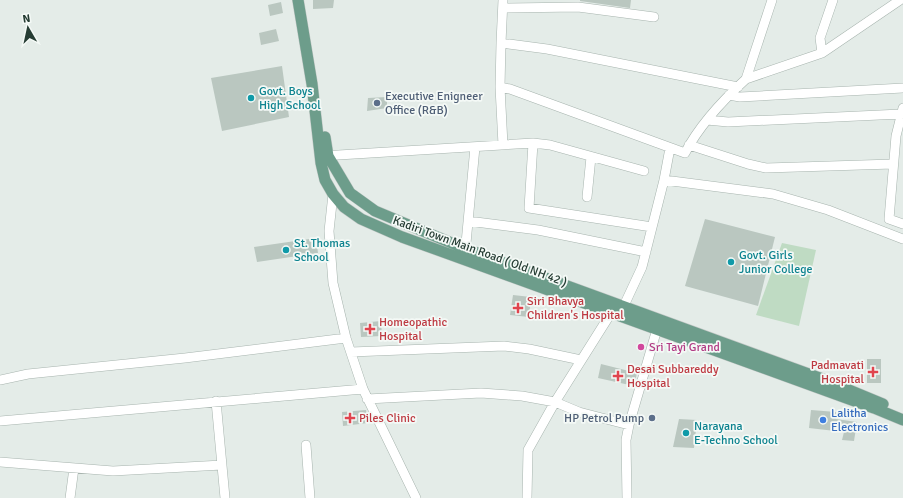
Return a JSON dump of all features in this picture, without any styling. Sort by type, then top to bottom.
[{"type":"main road","name":"Kadiri Town Main Road ( Old NH 42 )","points":[[298,0],[325,156],[350,193],[375,211],[465,254],[618,311],[825,380],[903,412]]},
{"type":"main road","name":"Kadiri Town Main Road ( Old NH 42 )","points":[[304,0],[325,156],[325,180],[333,194],[344,207],[366,221],[402,237],[465,254]]},
{"type":"main road","name":"Kadiri Town Main Road ( Old NH 42 )","points":[[618,311],[657,329],[903,420]]},
{"type":"street","points":[[746,79],[772,0]]},
{"type":"street","points":[[822,53],[820,38],[833,0]]},
{"type":"street","points":[[500,87],[510,89],[684,153],[707,120],[746,79],[822,53],[900,0]]},
{"type":"street","points":[[503,145],[500,87],[503,4],[578,8],[654,17]]},
{"type":"street","points":[[501,43],[547,49],[738,87]]},
{"type":"street","points":[[729,96],[740,97],[903,88]]},
{"type":"street","points":[[707,120],[728,122],[902,111],[896,136],[889,219],[903,224]]},
{"type":"street","points":[[325,156],[533,143],[550,145],[644,171]]},
{"type":"street","points":[[533,143],[529,208],[652,227]]},
{"type":"street","points":[[689,145],[748,164],[766,168],[894,164]]},
{"type":"street","points":[[465,254],[475,147]]},
{"type":"street","points":[[527,498],[528,450],[581,360],[618,311],[642,267],[664,180],[670,148]]},
{"type":"street","points":[[587,197],[591,157]]},
{"type":"street","points":[[664,180],[773,194],[828,210],[903,239]]},
{"type":"street","points":[[333,194],[329,232],[333,282],[346,338],[367,399],[416,498]]},
{"type":"street","points":[[468,221],[538,230],[646,252]]},
{"type":"street","points":[[627,498],[626,440],[657,329]]},
{"type":"street","points":[[0,380],[28,374],[185,358],[346,338]]},
{"type":"street","points":[[351,352],[504,346],[529,349],[581,360]]},
{"type":"street","points":[[0,421],[363,389]]},
{"type":"street","points":[[367,399],[481,393],[522,396],[555,402],[579,412],[629,425]]},
{"type":"street","points":[[216,401],[225,498]]},
{"type":"street","points":[[306,445],[310,498]]},
{"type":"street","points":[[0,462],[113,471],[222,465]]},
{"type":"street","points":[[70,498],[74,468]]},
{"type":"green space","points":[[782,243],[816,250],[799,326],[756,315]]},
{"type":"building","points":[[313,0],[334,0],[333,8],[313,9]]},
{"type":"building","points":[[580,0],[631,0],[630,8]]},
{"type":"building","points":[[281,2],[283,13],[270,16],[268,5]]},
{"type":"building","points":[[276,29],[279,41],[261,45],[259,33]]},
{"type":"building","name":"Govt. Boys High School","points":[[282,66],[289,117],[222,131],[211,78]]},
{"type":"building","name":"Executive Enigneer Office (R&B)","points":[[387,97],[387,108],[367,111],[368,98]]},
{"type":"building","name":"Govt. Girls Junior College","points":[[705,219],[775,237],[758,306],[685,286]]},
{"type":"building","name":"St. Thomas School","points":[[316,238],[318,253],[257,262],[254,247]]},
{"type":"building","points":[[513,295],[531,297],[529,317],[510,315]]},
{"type":"building","points":[[381,321],[382,336],[361,337],[360,323]]},
{"type":"building","points":[[867,359],[881,359],[881,383],[867,383]]},
{"type":"building","points":[[601,364],[637,373],[634,386],[598,378]]},
{"type":"building","points":[[366,410],[368,423],[343,426],[342,412]]},
{"type":"building","points":[[811,410],[836,412],[836,419],[857,422],[854,441],[842,440],[844,432],[809,428]]},
{"type":"building","name":"Narayana E-Techno School","points":[[679,419],[697,420],[694,448],[673,447]]},
{"type":"place","name":"Govt. Boys High School","points":[[251,98]]},
{"type":"place","name":"Executive Enigneer Office (R&B)","points":[[377,103]]},
{"type":"place","name":"St. Thomas School","points":[[286,250]]},
{"type":"place","name":"Govt. Girls Junior College","points":[[731,262]]},
{"type":"place","name":"Siri Bhavya Children's Hospital","points":[[518,308]]},
{"type":"place","name":"Homeopathic Hospital","points":[[370,329]]},
{"type":"place","name":"Sri Tayi Grand","points":[[641,347]]},
{"type":"place","name":"Padmavati Hospital","points":[[873,372]]},
{"type":"place","name":"Desai Subbareddy Hospital","points":[[618,376]]},
{"type":"place","name":"Piles Clinic","points":[[350,418]]},
{"type":"place","name":"HP Petrol Pump","points":[[652,418]]},
{"type":"place","name":"Lalitha Electronics","points":[[823,420]]},
{"type":"place","name":"Narayana E-Techno School","points":[[686,433]]}]
